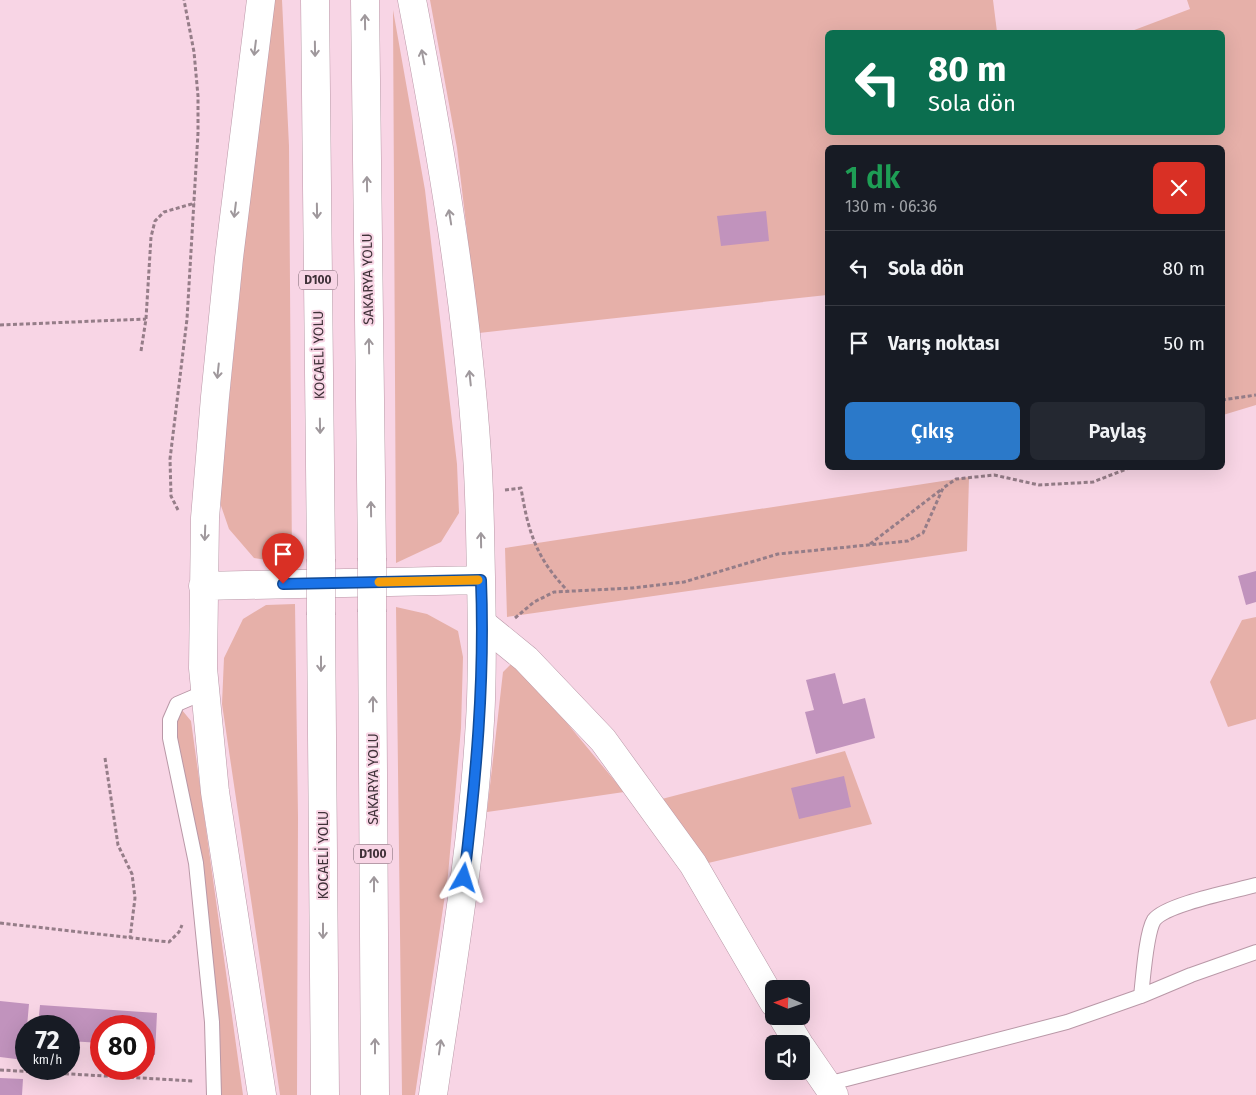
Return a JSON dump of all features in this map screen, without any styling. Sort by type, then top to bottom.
[{"type":"main road","points":[[261,0],[229,258],[214,406],[204,541],[203,668],[215,792],[262,1095]]},
{"type":"main road","name":"KOCAELİ YOLU","points":[[315,0],[325,1095]]},
{"type":"main road","name":"SAKARYA YOLU","points":[[365,0],[372,558],[375,1095]]},
{"type":"main road","points":[[412,0],[433,111],[461,290],[478,456],[481,580],[489,629],[462,896],[433,1095]]},
{"type":"main road","points":[[203,586],[481,580]]},
{"type":"main road","points":[[489,629],[526,659],[603,740],[693,864],[765,988]]},
{"type":"main road","points":[[810,1060],[831,1090]]},
{"type":"lane","points":[[205,692],[177,704],[170,720],[170,738],[196,863],[212,1022],[214,1089]]},
{"type":"lane","points":[[1141,996],[1148,942],[1154,920],[1171,908],[1256,886]]},
{"type":"lane","points":[[831,1090],[1066,1022],[1141,996],[1191,975],[1256,952]]},
{"type":"path","points":[[184,0],[194,52],[198,96],[195,203],[187,319],[169,480],[171,496],[180,513],[204,541]]},
{"type":"path","points":[[141,351],[146,319],[150,237],[155,221],[164,212],[195,203]]},
{"type":"path","points":[[0,325],[68,324],[146,319]]},
{"type":"path","points":[[1225,400],[1256,395]]},
{"type":"path","points":[[869,544],[956,479],[994,475],[1039,486],[1093,482],[1124,470]]},
{"type":"path","points":[[479,493],[521,488],[527,525],[539,555],[551,574],[567,590]]},
{"type":"path","points":[[489,629],[554,592],[632,588],[684,582],[778,554],[908,541],[923,533],[943,488]]},
{"type":"path","points":[[105,758],[118,845],[132,874],[135,898],[130,938]]},
{"type":"path","points":[[0,923],[169,942],[180,932],[185,917]]},
{"type":"path","points":[[0,1070],[214,1089]]},
{"type":"shaded area","points":[[269,0],[282,0],[289,146],[292,564],[254,558],[229,529],[219,500]]},
{"type":"shaded area","points":[[430,0],[993,0],[997,30],[825,30],[825,135],[1225,135],[1225,30],[1134,30],[1190,9],[1187,0],[1256,0],[1256,405],[1225,414],[1225,145],[825,145],[825,295],[479,333],[457,148]]},
{"type":"shaded area","points":[[393,10],[425,190],[457,464],[459,513],[441,542],[396,563]]},
{"type":"shaded area","points":[[969,477],[967,551],[507,617],[505,548]]},
{"type":"shaded area","points":[[295,604],[298,817],[297,1095],[280,1095],[222,704],[224,658],[243,619],[266,605]]},
{"type":"shaded area","points":[[396,607],[427,614],[458,631],[463,657],[461,728],[448,875],[415,1095],[402,1095]]},
{"type":"shaded area","points":[[1256,617],[1256,719],[1228,727],[1210,682],[1242,620]]},
{"type":"shaded area","points":[[511,664],[524,671],[624,792],[487,812],[503,672]]},
{"type":"shaded area","points":[[177,704],[191,721],[243,1095],[214,1095],[204,938],[170,738]]},
{"type":"shaded area","points":[[845,751],[872,824],[704,864],[658,800]]},
{"type":"building","points":[[766,211],[769,241],[721,246],[717,216]]},
{"type":"building","points":[[1256,571],[1256,602],[1246,605],[1238,576]]},
{"type":"building","points":[[835,673],[843,704],[865,698],[875,738],[816,754],[805,712],[814,710],[806,680]]},
{"type":"building","points":[[844,776],[851,807],[799,819],[791,788]]},
{"type":"building","points":[[0,1001],[29,1004],[28,1015],[15,1015],[15,1059],[0,1057]]},
{"type":"building","points":[[40,1005],[157,1013],[155,1055],[155,1015],[90,1015],[90,1042],[80,1042],[80,1015],[39,1015]]},
{"type":"building","points":[[0,1078],[23,1080],[22,1095],[0,1095]]},
{"type":"slow traffic","points":[[379,582],[478,580]]},
{"type":"route","points":[[283,584],[481,580],[483,624],[480,721],[464,878]]}]
